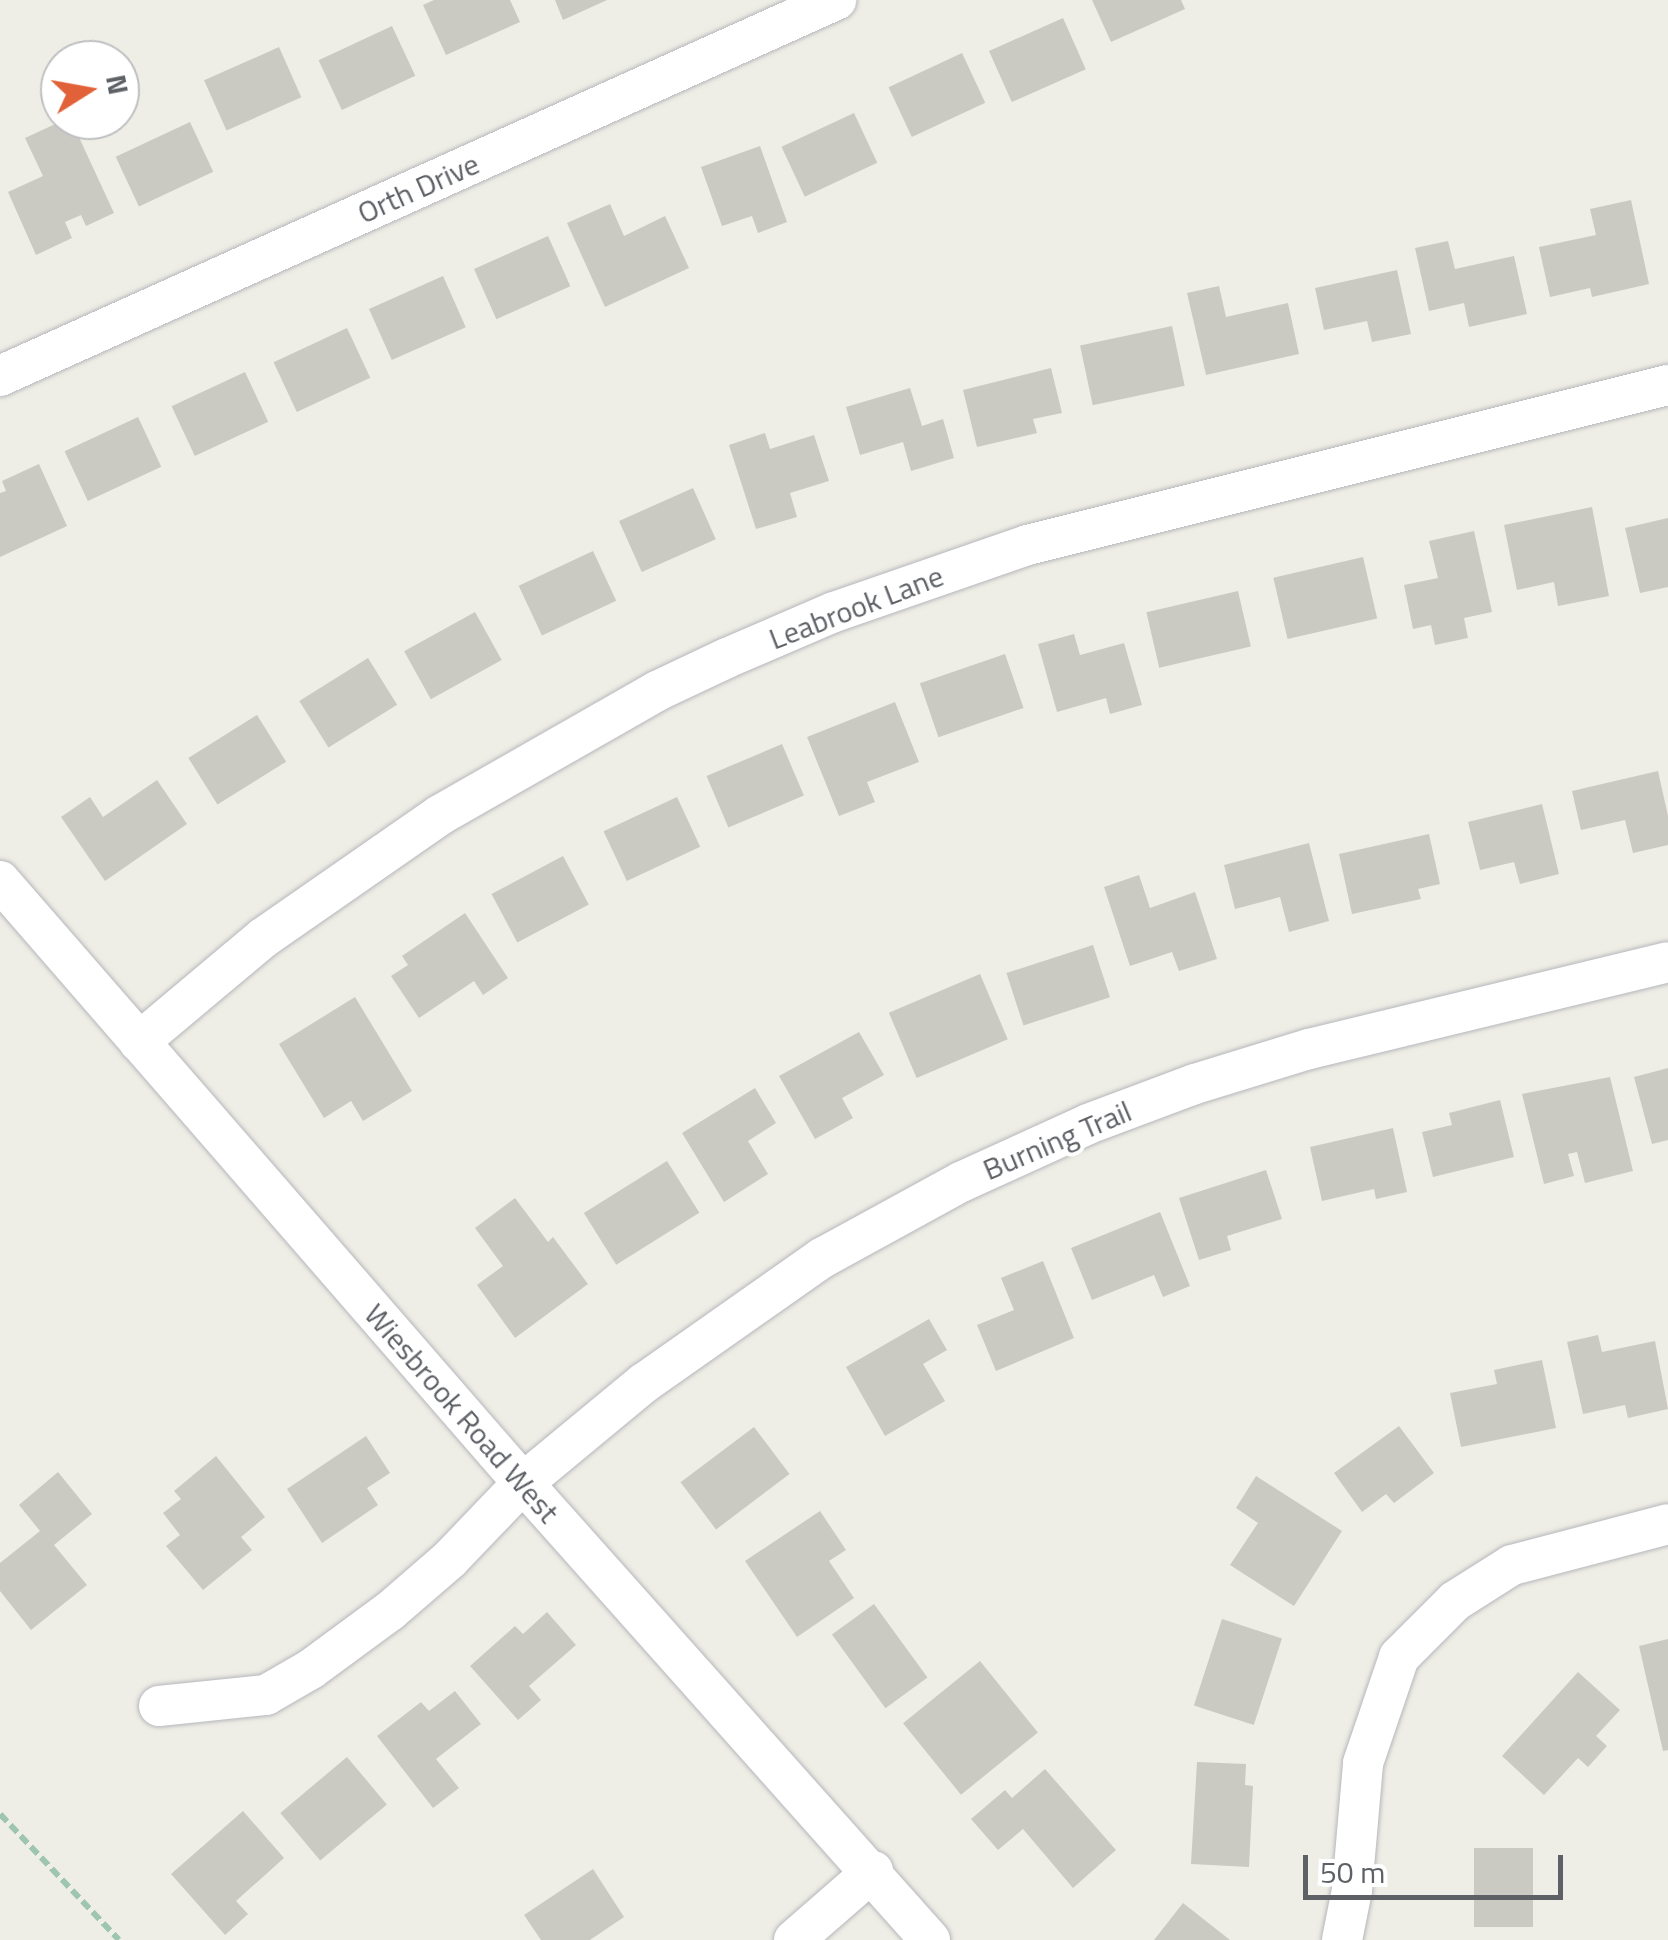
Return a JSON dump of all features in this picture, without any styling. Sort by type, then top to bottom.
[{"type":"street","name":"Orth Drive","points":[[0,376],[764,15],[836,0]]},
{"type":"street","name":"Leabrook Lane","points":[[140,1042],[263,938],[440,814],[657,692],[816,620],[948,570],[1103,524],[1668,385]]},
{"type":"street","name":"Wiesbrook Road West","points":[[0,880],[523,1483],[840,1840],[873,1871],[930,1940]]},
{"type":"street","name":"Burning Trail","points":[[159,1706],[266,1695],[311,1669],[390,1612],[450,1559],[523,1483],[644,1383],[745,1308],[879,1225],[1016,1155],[1195,1084],[1310,1049],[1668,962]]},
{"type":"street","points":[[1342,1940],[1352,1890],[1363,1763],[1399,1657],[1454,1602],[1512,1565],[1668,1524]]},
{"type":"street","points":[[794,1940],[873,1871]]},
{"type":"path","points":[[0,1814],[119,1940]]},
{"type":"building","points":[[434,0],[510,0],[520,22],[446,55],[423,5]]},
{"type":"building","points":[[555,0],[607,0],[563,20]]},
{"type":"building","points":[[1092,0],[1181,0],[1185,9],[1111,42]]},
{"type":"building","points":[[1063,18],[1086,69],[1012,102],[989,51]]},
{"type":"building","points":[[392,26],[415,76],[342,110],[319,60]]},
{"type":"building","points":[[279,47],[301,97],[226,131],[204,80]]},
{"type":"building","points":[[962,53],[985,103],[912,137],[889,87]]},
{"type":"building","points":[[854,113],[877,163],[805,197],[781,147]]},
{"type":"building","points":[[190,122],[213,172],[139,207],[116,157]]},
{"type":"building","points":[[40,131],[40,140],[80,140],[114,213],[86,226],[81,215],[65,222],[72,238],[36,255],[8,192],[43,176],[25,138]]},
{"type":"building","points":[[760,146],[787,222],[758,233],[752,216],[722,226],[701,167]]},
{"type":"building","points":[[1631,200],[1649,284],[1592,297],[1590,288],[1550,297],[1539,247],[1596,235],[1590,209]]},
{"type":"building","points":[[610,204],[624,236],[665,216],[689,268],[605,307],[567,223]]},
{"type":"building","points":[[548,236],[570,286],[496,319],[474,269]]},
{"type":"building","points":[[1448,241],[1455,269],[1514,256],[1527,314],[1469,327],[1464,303],[1429,311],[1415,248]]},
{"type":"building","points":[[1397,270],[1411,334],[1372,342],[1367,321],[1324,330],[1315,288]]},
{"type":"building","points":[[443,276],[466,327],[392,360],[369,309]]},
{"type":"building","points":[[1219,286],[1226,317],[1288,303],[1299,354],[1206,375],[1187,293]]},
{"type":"building","points":[[1172,326],[1185,386],[1093,405],[1080,346]]},
{"type":"building","points":[[347,328],[370,378],[297,412],[274,362]]},
{"type":"building","points":[[1051,368],[1062,413],[1033,419],[1037,433],[977,447],[963,390]]},
{"type":"building","points":[[245,372],[268,422],[195,456],[172,406]]},
{"type":"building","points":[[910,388],[922,426],[943,419],[954,458],[911,471],[903,442],[860,455],[846,407]]},
{"type":"building","points":[[138,417],[161,467],[88,501],[65,451]]},
{"type":"building","points":[[765,433],[770,449],[814,435],[829,481],[790,493],[797,517],[756,529],[729,445]]},
{"type":"building","points":[[39,464],[67,526],[0,557],[0,493],[6,491],[2,481]]},
{"type":"building","points":[[693,488],[716,539],[642,572],[619,521]]},
{"type":"building","points":[[1592,507],[1609,596],[1558,606],[1554,582],[1517,590],[1504,525]]},
{"type":"building","points":[[1668,518],[1668,587],[1640,593],[1625,528]]},
{"type":"building","points":[[1474,531],[1492,612],[1464,618],[1468,638],[1435,645],[1431,625],[1413,629],[1404,585],[1438,578],[1429,541]]},
{"type":"building","points":[[593,551],[616,601],[542,636],[519,586]]},
{"type":"building","points":[[1363,557],[1377,618],[1288,639],[1273,578]]},
{"type":"building","points":[[1238,591],[1251,647],[1159,668],[1146,612]]},
{"type":"building","points":[[475,612],[502,660],[431,699],[404,651]]},
{"type":"building","points":[[1074,634],[1080,655],[1124,643],[1142,705],[1110,714],[1106,698],[1057,712],[1038,644]]},
{"type":"building","points":[[1005,654],[1024,708],[938,737],[920,683]]},
{"type":"building","points":[[368,658],[397,705],[328,748],[299,701]]},
{"type":"building","points":[[895,702],[919,762],[867,782],[875,802],[839,816],[807,737]]},
{"type":"building","points":[[257,715],[286,762],[217,805],[188,758]]},
{"type":"building","points":[[782,744],[804,796],[728,828],[707,776]]},
{"type":"building","points":[[1658,771],[1668,816],[1668,845],[1633,853],[1625,820],[1581,830],[1572,791]]},
{"type":"building","points":[[157,780],[187,824],[105,881],[61,817],[90,797],[103,817]]},
{"type":"building","points":[[677,797],[700,847],[627,881],[604,831]]},
{"type":"building","points":[[1542,804],[1559,874],[1520,884],[1514,862],[1480,870],[1468,822]]},
{"type":"building","points":[[1429,834],[1440,884],[1418,889],[1421,899],[1352,914],[1339,854]]},
{"type":"building","points":[[1309,843],[1329,921],[1289,932],[1280,897],[1235,909],[1224,865]]},
{"type":"building","points":[[563,856],[589,905],[517,943],[491,894]]},
{"type":"building","points":[[1139,875],[1150,908],[1195,892],[1217,959],[1179,971],[1172,952],[1130,966],[1104,887]]},
{"type":"building","points":[[465,913],[508,978],[483,995],[474,981],[419,1018],[391,976],[408,965],[402,956]]},
{"type":"building","points":[[1093,945],[1110,997],[1023,1025],[1006,973]]},
{"type":"building","points":[[980,974],[1008,1039],[917,1078],[889,1013]]},
{"type":"building","points":[[355,997],[412,1091],[363,1121],[351,1101],[324,1118],[279,1044]]},
{"type":"building","points":[[859,1032],[884,1075],[842,1098],[853,1118],[815,1139],[779,1076]]},
{"type":"building","points":[[1668,1068],[1668,1140],[1652,1144],[1634,1077]]},
{"type":"building","points":[[1610,1077],[1633,1171],[1585,1183],[1577,1152],[1568,1154],[1574,1176],[1544,1184],[1522,1094]]},
{"type":"building","points":[[755,1088],[776,1123],[748,1141],[768,1174],[724,1202],[682,1133]]},
{"type":"building","points":[[1500,1100],[1514,1157],[1433,1177],[1422,1132],[1452,1125],[1449,1113]]},
{"type":"building","points":[[1393,1128],[1407,1192],[1376,1199],[1374,1189],[1322,1201],[1310,1147]]},
{"type":"building","points":[[667,1161],[699,1213],[616,1265],[584,1213]]},
{"type":"building","points":[[1266,1170],[1282,1219],[1227,1236],[1231,1250],[1199,1260],[1179,1198]]},
{"type":"building","points":[[515,1198],[548,1242],[553,1237],[588,1284],[515,1338],[477,1285],[503,1266],[475,1228]]},
{"type":"building","points":[[1160,1212],[1190,1286],[1163,1297],[1154,1275],[1092,1300],[1071,1248]]},
{"type":"building","points":[[1043,1261],[1074,1338],[996,1371],[977,1325],[1014,1310],[1001,1278]]},
{"type":"building","points":[[929,1319],[947,1350],[923,1364],[945,1401],[885,1436],[846,1367]]},
{"type":"building","points":[[1598,1335],[1602,1352],[1655,1341],[1668,1409],[1628,1418],[1625,1405],[1583,1414],[1567,1342]]},
{"type":"building","points":[[1542,1360],[1556,1428],[1461,1447],[1450,1393],[1497,1384],[1494,1370]]},
{"type":"building","points":[[1399,1426],[1434,1473],[1394,1503],[1386,1494],[1362,1512],[1334,1473]]},
{"type":"building","points":[[754,1427],[790,1474],[716,1529],[681,1482]]},
{"type":"building","points":[[366,1436],[390,1473],[367,1488],[378,1505],[322,1543],[287,1489]]},
{"type":"building","points":[[216,1456],[265,1517],[241,1537],[252,1550],[203,1590],[166,1546],[180,1535],[163,1513],[181,1499],[174,1491]]},
{"type":"building","points":[[58,1472],[92,1514],[54,1545],[87,1585],[31,1630],[0,1591],[0,1563],[40,1531],[19,1505]]},
{"type":"building","points":[[1256,1476],[1342,1531],[1294,1606],[1230,1565],[1258,1523],[1236,1508]]},
{"type":"building","points":[[820,1511],[846,1550],[829,1561],[854,1598],[797,1637],[745,1561]]},
{"type":"building","points":[[874,1604],[927,1678],[885,1708],[832,1635]]},
{"type":"building","points":[[547,1612],[576,1645],[529,1686],[541,1700],[518,1720],[470,1666],[515,1626],[523,1634]]},
{"type":"building","points":[[1222,1619],[1282,1638],[1254,1725],[1194,1706]]},
{"type":"building","points":[[1668,1639],[1668,1750],[1663,1751],[1639,1646]]},
{"type":"building","points":[[980,1661],[1038,1732],[961,1795],[903,1723]]},
{"type":"building","points":[[1578,1672],[1620,1710],[1596,1736],[1607,1746],[1588,1767],[1578,1758],[1544,1795],[1502,1756]]},
{"type":"building","points":[[455,1691],[481,1724],[436,1759],[459,1788],[433,1808],[377,1736],[421,1702],[429,1711]]},
{"type":"building","points":[[347,1757],[387,1804],[320,1860],[280,1813]]},
{"type":"building","points":[[1197,1762],[1246,1764],[1245,1785],[1253,1786],[1249,1867],[1191,1864]]},
{"type":"building","points":[[1045,1769],[1116,1850],[1073,1888],[1023,1829],[998,1850],[971,1819],[1005,1790],[1012,1798]]},
{"type":"building","points":[[243,1811],[284,1858],[236,1901],[248,1914],[225,1935],[171,1874]]},
{"type":"building","points":[[1474,1848],[1533,1848],[1533,1927],[1474,1927]]},
{"type":"building","points":[[593,1869],[624,1917],[590,1940],[541,1940],[524,1915]]},
{"type":"building","points":[[1183,1903],[1230,1940],[1154,1940]]}]
